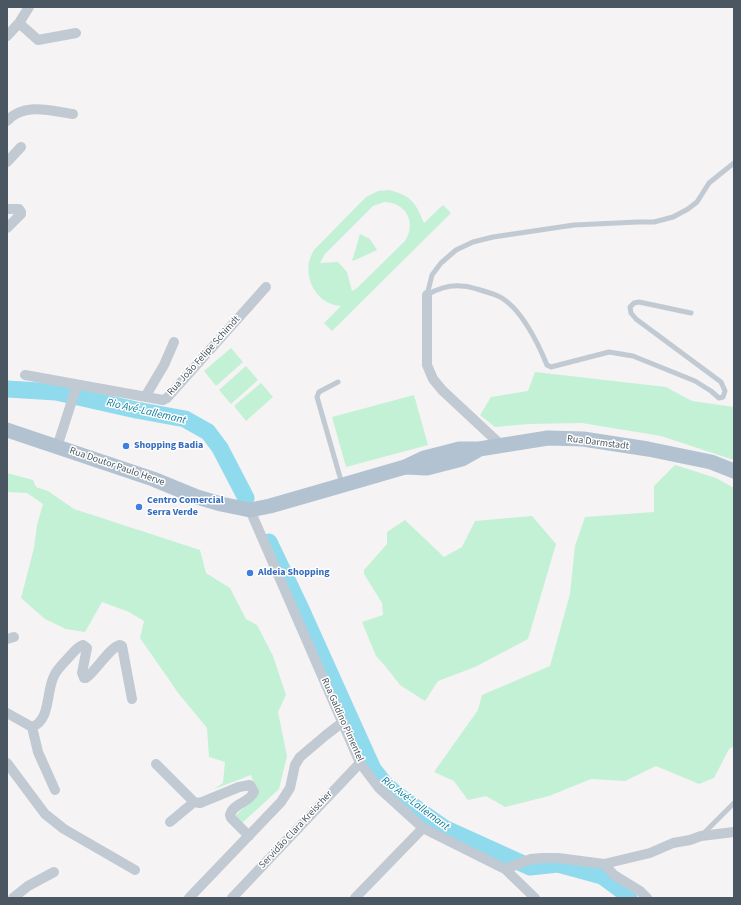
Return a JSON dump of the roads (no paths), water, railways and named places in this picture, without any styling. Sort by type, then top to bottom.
[{"type":"main road","name":"Rua Doutor Paulo Herve","points":[[7,430],[153,479],[221,504],[250,510]]},
{"type":"main road","name":"Rua Darmstadt","points":[[250,510],[270,506],[405,467],[427,468],[462,459],[479,449],[548,438],[583,439],[648,449],[693,459]]},
{"type":"main road","points":[[693,459],[711,462],[734,471]]},
{"type":"main road","points":[[693,459],[734,478]]},
{"type":"street","points":[[7,36],[19,23],[29,7]]},
{"type":"street","points":[[19,23],[38,40],[76,33]]},
{"type":"street","points":[[8,118],[30,109],[73,114]]},
{"type":"street","points":[[7,162],[21,147]]},
{"type":"street","points":[[7,209],[19,209],[21,212],[21,214],[7,228]]},
{"type":"street","name":"Rua João Felipe Schimdt","points":[[25,375],[76,387],[163,400],[167,398],[266,287]]},
{"type":"street","points":[[427,295],[427,365],[433,379],[501,445]]},
{"type":"street","points":[[146,397],[164,365],[174,342]]},
{"type":"street","points":[[57,447],[76,387]]},
{"type":"street","name":"Rua Galdino Pimentel","points":[[250,510],[360,763],[379,788],[423,828],[506,869],[535,898]]},
{"type":"street","points":[[32,727],[41,721],[45,712],[50,685],[55,674],[77,648],[83,645],[87,648],[82,673],[84,678],[92,673],[114,647],[120,645],[122,646],[132,699]]},
{"type":"street","points":[[7,714],[32,727],[38,752],[55,790]]},
{"type":"street","points":[[189,898],[281,802],[290,788],[295,766],[300,757],[343,722]]},
{"type":"street","points":[[7,763],[45,814],[64,830],[136,870]]},
{"type":"street","name":"Servidão Clara Kreischer","points":[[232,898],[360,763]]},
{"type":"street","points":[[156,764],[194,802],[203,803],[240,787],[250,785],[254,792],[252,796],[234,808],[230,815],[249,836]]},
{"type":"street","points":[[170,822],[194,802]]},
{"type":"street","points":[[355,898],[423,828]]},
{"type":"street","points":[[506,869],[542,858],[558,858],[604,864],[650,853],[673,843],[690,840],[701,836],[734,832]]},
{"type":"street","points":[[604,864],[614,875],[640,890],[647,898]]},
{"type":"street","points":[[13,898],[28,886],[54,872]]},
{"type":"lane","points":[[427,295],[432,274],[456,250],[473,242],[493,237],[574,225],[654,222],[673,217],[697,202],[709,182],[734,163]]},
{"type":"lane","points":[[427,295],[436,289],[452,285],[469,286],[499,296],[514,309],[527,325],[547,365],[551,367],[609,352],[633,356],[695,381],[719,398],[723,398],[725,391],[721,382],[636,318],[631,313],[630,307],[634,303],[639,302],[691,313]]},
{"type":"lane","points":[[338,382],[319,392],[317,397],[343,485]]},
{"type":"lane","points":[[701,836],[734,803]]},
{"type":"waterway","name":"Rio Avé‐Lallemant","points":[[7,389],[56,392],[136,410],[185,419],[208,432],[220,448],[246,498]]},
{"type":"waterway","name":"Rio Avé‐Lallemant","points":[[269,542],[373,769],[384,783],[396,794],[444,828],[530,867],[558,864],[602,876],[625,893],[629,898]]},
{"type":"place","name":"Shopping Badia","points":[[126,446]]},
{"type":"place","name":"Centro Comercial Serra Verde","points":[[139,507]]},
{"type":"place","name":"Aldeia Shopping","points":[[250,573]]}]
